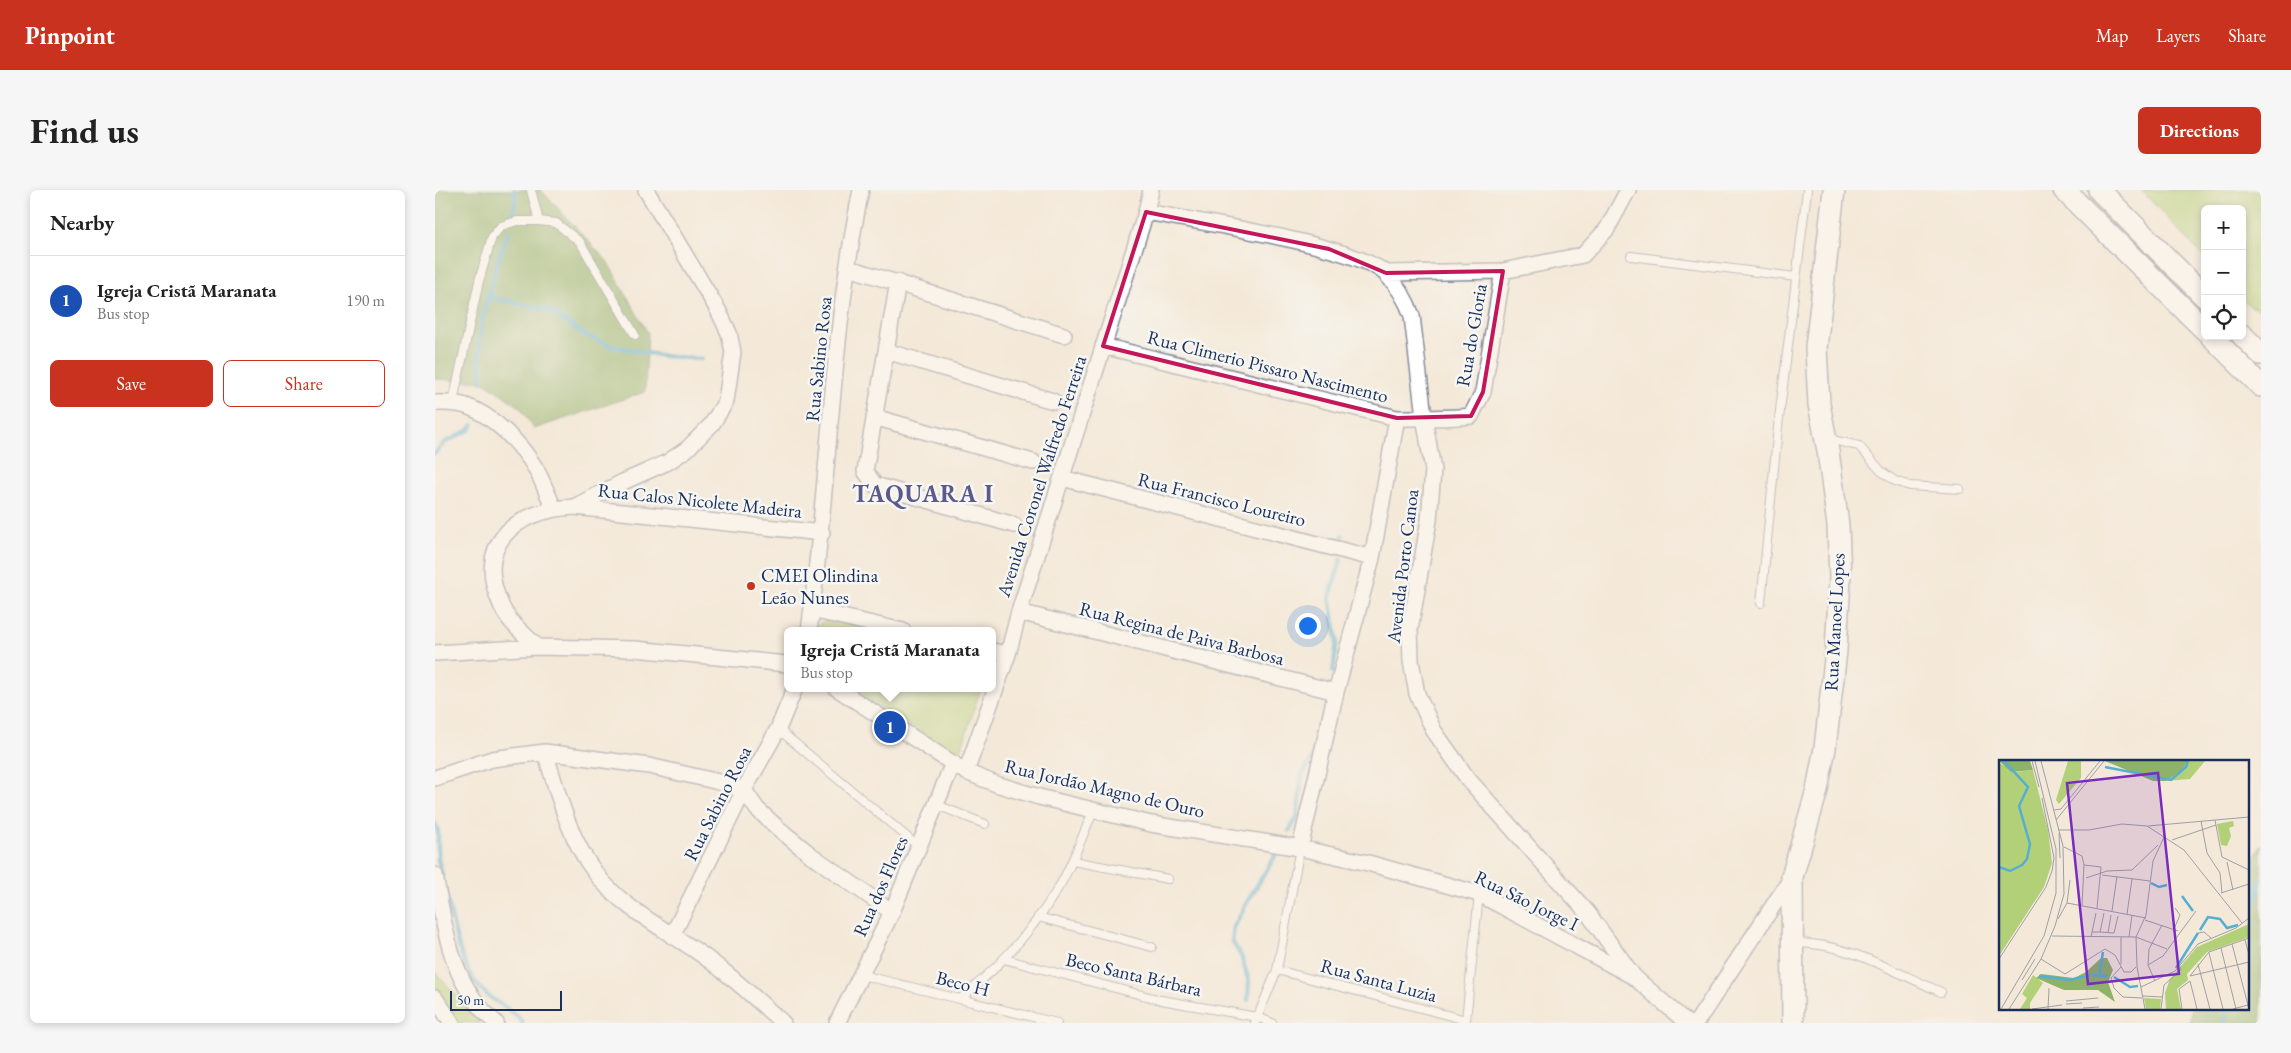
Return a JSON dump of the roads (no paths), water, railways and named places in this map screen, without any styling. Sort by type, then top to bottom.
[{"type":"street","points":[[574,508],[623,482],[668,462],[687,449],[712,424],[726,401],[733,352],[729,333],[714,302],[646,190]]},
{"type":"street","name":"Rua Sabino Rosa","points":[[810,627],[822,532],[839,334],[861,190]]},
{"type":"street","name":"Avenida Coronel Walfredo Ferreira","points":[[996,688],[1146,212],[1151,190]]},
{"type":"street","points":[[1146,212],[1329,249],[1355,258],[1386,273],[1503,271],[1583,255],[1607,229],[1628,190]]},
{"type":"street","name":"Rua Manoel Lopes","points":[[1696,1023],[1792,877],[1817,790],[1825,748],[1836,650],[1840,578],[1838,525],[1826,438],[1819,404],[1816,348],[1834,190]]},
{"type":"street","points":[[2064,190],[2201,326]]},
{"type":"street","points":[[2099,190],[2203,295]]},
{"type":"street","points":[[849,268],[1064,335]]},
{"type":"street","name":"Rua do Gloria","points":[[1424,417],[1453,418],[1471,416],[1483,392],[1503,271]]},
{"type":"street","name":"Avenida Porto Canoa","points":[[1386,273],[1407,303],[1412,316],[1424,417],[1433,470],[1429,520],[1410,630],[1411,661],[1417,694],[1434,731],[1468,779],[1582,905],[1634,977]]},
{"type":"street","points":[[898,282],[865,471],[875,485],[1014,525]]},
{"type":"street","points":[[2246,339],[2261,354]]},
{"type":"street","points":[[2215,340],[2261,386]]},
{"type":"street","name":"Rua Climerio Pissaro Nascimento","points":[[1103,346],[1397,418],[1424,417]]},
{"type":"street","points":[[886,351],[1053,401]]},
{"type":"street","points":[[435,403],[453,402],[477,411],[520,445],[537,470],[554,508],[539,512],[506,531],[496,546],[492,568],[502,608],[516,626],[538,647]]},
{"type":"street","points":[[874,417],[1033,462]]},
{"type":"street","points":[[1300,848],[1336,692],[1372,558],[1397,418]]},
{"type":"street","name":"Rua Francisco Loureiro","points":[[1062,478],[1372,558]]},
{"type":"street","name":"Rua Calos Nicolete Madeira","points":[[554,508],[574,508],[822,532]]},
{"type":"street","points":[[812,610],[886,627]]},
{"type":"street","name":"Rua Regina de Paiva Barbosa","points":[[1019,612],[1336,692]]},
{"type":"street","points":[[435,653],[538,647],[635,648],[784,664]]},
{"type":"street","points":[[996,652],[1008,654]]},
{"type":"street","name":"Rua Sabino Rosa","points":[[672,936],[744,790],[778,729],[793,692]]},
{"type":"street","name":"Rua Jordão Magno de Ouro","points":[[841,692],[966,772],[1017,790],[1151,824],[1300,848]]},
{"type":"street","name":"Avenida Coronel Walfredo Ferreira","points":[[966,772],[994,692]]},
{"type":"street","points":[[545,752],[563,812],[578,845],[594,871],[611,890],[643,917],[713,964],[783,1023]]},
{"type":"street","points":[[435,778],[492,759],[545,752],[685,772],[744,790],[757,809],[779,829],[811,855],[892,912]]},
{"type":"street","name":"Rua dos Flores","points":[[841,1022],[892,912],[953,763]]},
{"type":"street","name":"Rua São Jorge I","points":[[1300,848],[1368,863],[1479,894],[1634,977],[1687,1023]]},
{"type":"street","points":[[435,875],[445,932],[463,986],[483,1012],[496,1023]]},
{"type":"street","points":[[1792,877],[1793,1023]]},
{"type":"street","points":[[435,998],[452,1023]]},
{"type":"lane","points":[[531,190],[539,221]]},
{"type":"lane","points":[[1761,603],[1778,427],[1807,190]]},
{"type":"lane","points":[[453,402],[479,281],[492,237],[501,226],[517,221],[556,223],[580,242],[635,336]]},
{"type":"lane","points":[[1631,256],[1796,277]]},
{"type":"lane","points":[[1826,438],[1859,446],[1881,471],[1895,481],[1910,486],[1960,489]]},
{"type":"lane","points":[[778,729],[919,847]]},
{"type":"lane","points":[[937,805],[985,824]]},
{"type":"lane","points":[[960,999],[1004,959],[1057,891],[1073,861],[1078,844],[1094,810]]},
{"type":"lane","points":[[1256,1020],[1277,970],[1300,848]]},
{"type":"lane","points":[[1073,861],[1168,879]]},
{"type":"lane","name":"Rua Santa Luzia","points":[[1277,970],[1466,1020],[1479,894]]},
{"type":"lane","points":[[1038,917],[1152,947]]},
{"type":"lane","points":[[1792,943],[1811,942],[1838,948],[1941,992]]},
{"type":"lane","name":"Beco Santa Bárbara","points":[[1004,959],[1161,1000],[1272,1023]]},
{"type":"lane","name":"Beco H","points":[[862,975],[1057,1023]]},
{"type":"waterway","points":[[512,216],[516,199],[514,190]]},
{"type":"waterway","points":[[482,382],[479,346],[482,322],[491,283],[508,232]]},
{"type":"waterway","points":[[489,297],[548,310],[585,335],[611,346],[664,356],[701,359]]},
{"type":"waterway","points":[[435,453],[444,443],[469,430],[473,425]]},
{"type":"waterway","points":[[1341,547],[1343,535]]},
{"type":"waterway","points":[[1333,672],[1337,641],[1330,597],[1341,559]]},
{"type":"waterway","points":[[1289,831],[1297,818],[1302,775],[1316,752]]},
{"type":"waterway","points":[[435,823],[438,831],[438,859],[442,875]]},
{"type":"waterway","points":[[1248,1000],[1249,982],[1241,956],[1232,941],[1234,927],[1278,851]]},
{"type":"waterway","points":[[2249,924],[2261,879]]},
{"type":"waterway","points":[[445,888],[459,947],[471,975],[479,987],[511,1011],[523,1023]]},
{"type":"waterway","points":[[2224,1023],[2227,1010]]},
{"type":"place","name":"CMEI Olindina Leão Nunes","points":[[751,586]]},
{"type":"place","name":"Igreja Cristã Maranata","points":[[890,727]]},
{"type":"district","name":"TAQUARA I","points":[[923,494]]}]
